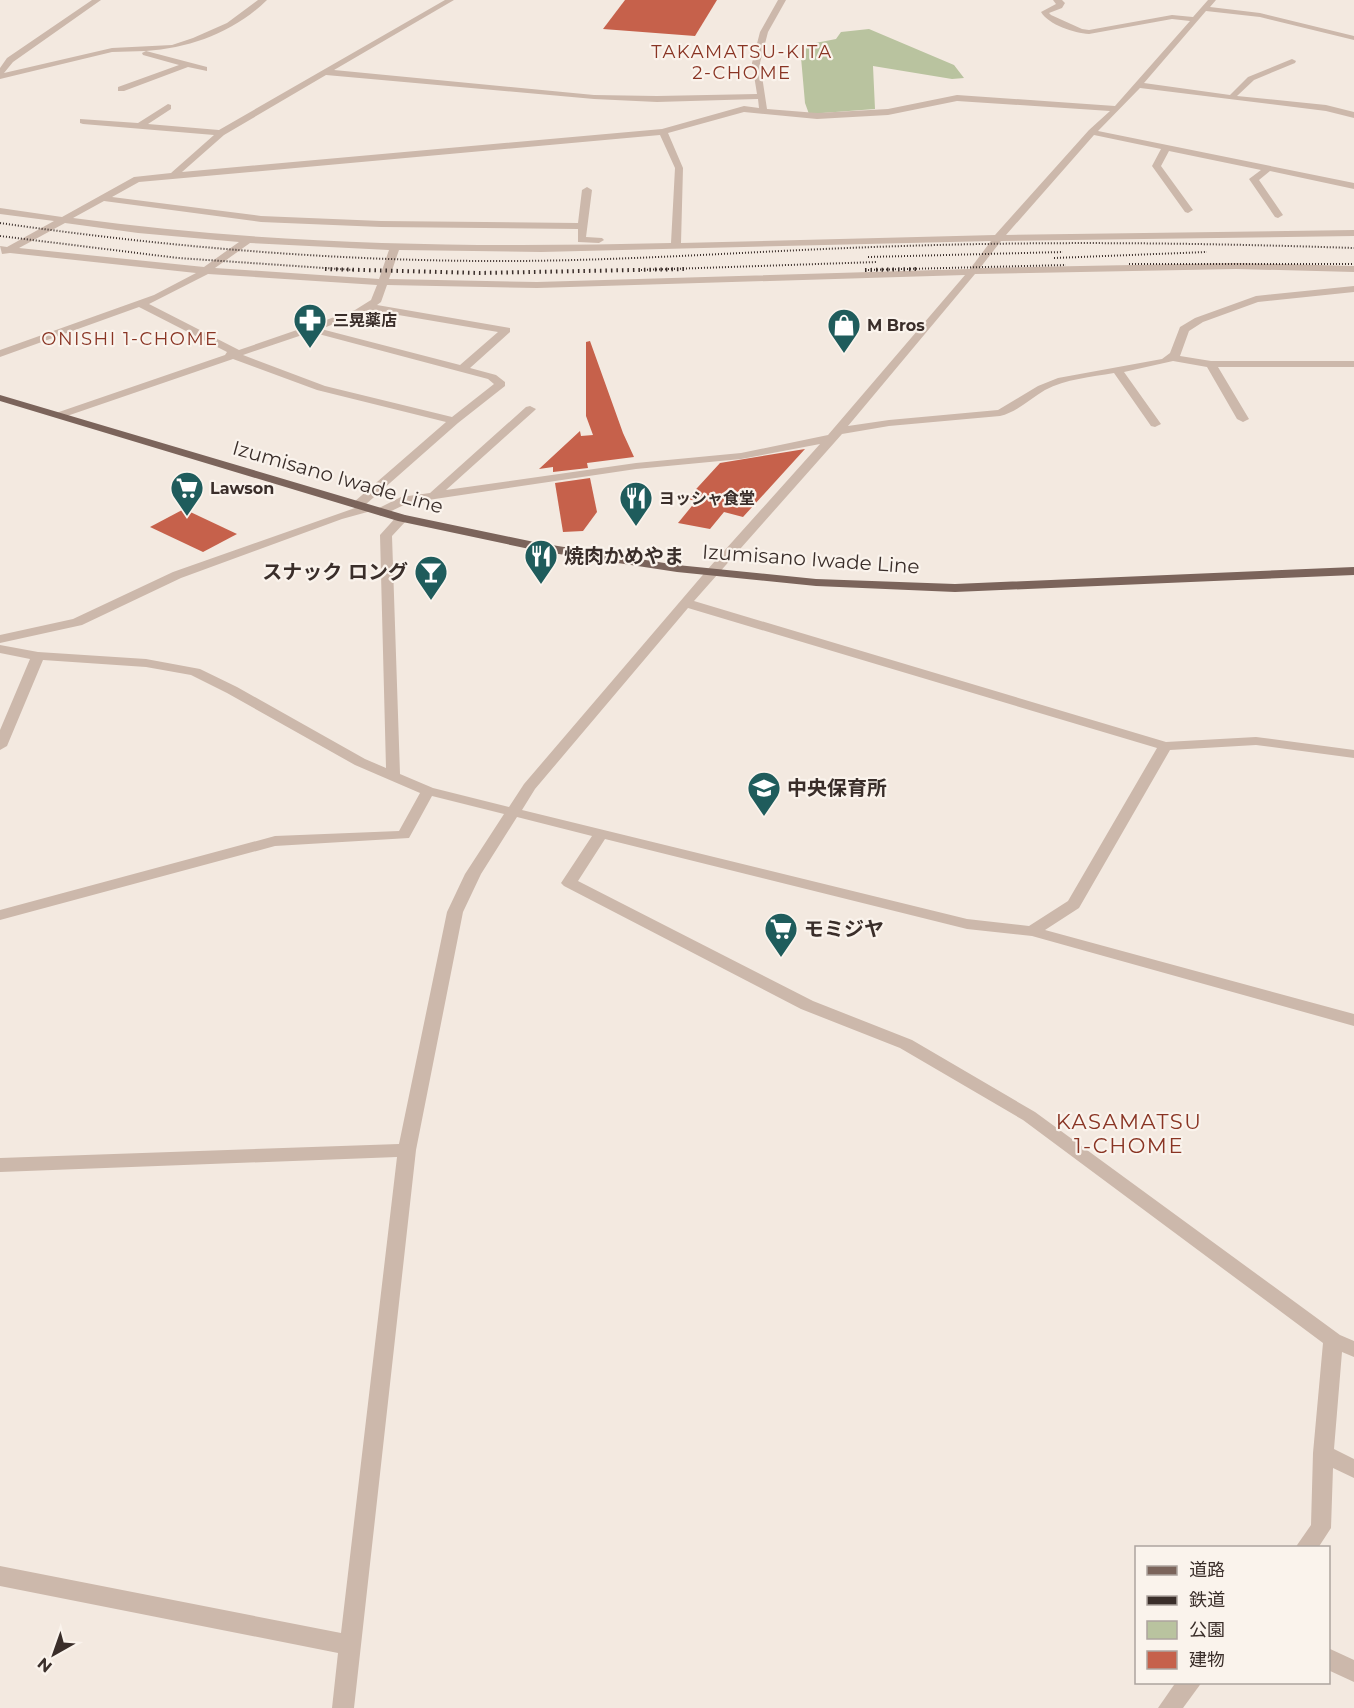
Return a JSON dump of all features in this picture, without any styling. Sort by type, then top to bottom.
[{"type":"main road","name":"Izumisano Iwade Line","points":[[0,398],[402,518],[456,531],[598,557],[711,573],[796,581],[956,588],[1354,570]]},
{"type":"street","points":[[0,76],[10,60],[97,0]]},
{"type":"street","points":[[0,76],[112,50],[172,47],[196,40],[230,25],[263,0]]},
{"type":"street","points":[[174,175],[221,132],[450,0]]},
{"type":"street","points":[[762,109],[756,63],[764,33],[782,0]]},
{"type":"street","points":[[1057,0],[1061,3],[1046,12],[1048,17],[1080,31],[1089,32],[1172,17],[1194,19]]},
{"type":"street","points":[[343,1708],[407,1150],[455,912],[472,874],[529,787],[711,573],[835,434],[973,271],[998,238],[1092,132],[1117,109],[1212,0]]},
{"type":"street","points":[[1204,9],[1260,15],[1354,38]]},
{"type":"street","points":[[134,49],[204,69]]},
{"type":"street","points":[[1232,98],[1239,86],[1251,77],[1292,61]]},
{"type":"street","points":[[122,89],[188,64]]},
{"type":"street","points":[[325,72],[594,96],[657,99],[762,96]]},
{"type":"street","points":[[1138,84],[1232,98],[1326,108],[1354,115]]},
{"type":"street","points":[[3,251],[138,179],[663,132],[744,109],[817,116],[873,111],[888,112],[957,98],[1117,109]]},
{"type":"street","points":[[139,126],[168,107]]},
{"type":"street","points":[[83,121],[221,132]]},
{"type":"street","points":[[663,132],[679,168],[676,242]]},
{"type":"street","points":[[1092,132],[1354,186]]},
{"type":"street","points":[[1167,147],[1156,166],[1188,210]]},
{"type":"street","points":[[1269,168],[1254,179],[1278,215]]},
{"type":"street","points":[[587,190],[581,240],[676,242],[1354,233]]},
{"type":"street","points":[[102,198],[261,219],[380,224],[581,226]]},
{"type":"street","points":[[0,211],[248,240],[395,247],[541,249],[676,242],[725,237]]},
{"type":"street","points":[[0,354],[158,297],[206,270],[248,240]]},
{"type":"street","points":[[60,415],[233,353],[311,329],[368,307],[376,302],[395,247]]},
{"type":"street","points":[[3,251],[206,270],[383,282],[537,285],[973,271],[1236,266],[1354,269]]},
{"type":"street","points":[[381,512],[405,500],[636,466],[741,456],[889,423],[1000,413],[1015,408],[1046,386],[1148,366],[1170,358],[1175,355],[1184,329],[1199,320],[1246,303],[1291,294],[1354,289]]},
{"type":"street","points":[[141,304],[233,353],[321,388],[454,421]]},
{"type":"street","points":[[368,307],[506,330],[461,370]]},
{"type":"street","points":[[0,639],[77,622],[177,575],[362,506],[454,421],[501,384],[492,377],[311,329]]},
{"type":"street","points":[[1170,358],[1210,364],[1354,364]]},
{"type":"street","points":[[1210,364],[1243,419]]},
{"type":"street","points":[[1118,371],[1155,424]]},
{"type":"street","points":[[433,496],[530,409]]},
{"type":"street","points":[[393,775],[386,536],[402,518]]},
{"type":"street","points":[[686,603],[1165,746],[1256,741],[1354,754]]},
{"type":"street","points":[[0,649],[38,656],[146,663],[195,672],[232,690],[360,762],[428,791],[967,924],[1032,931],[1354,1020]]},
{"type":"street","points":[[0,746],[38,656]]},
{"type":"street","points":[[1032,931],[1074,904],[1165,746]]},
{"type":"street","points":[[0,915],[275,841],[404,835],[428,791]]},
{"type":"street","points":[[600,835],[569,884],[807,1005],[906,1044],[1029,1116],[1342,1344],[1323,1453],[1321,1528],[1307,1546]]},
{"type":"street","points":[[0,1165],[407,1150]]},
{"type":"street","points":[[1323,1453],[1354,1469]]},
{"type":"street","points":[[0,1576],[351,1646]]},
{"type":"street","points":[[1330,1659],[1354,1672]]},
{"type":"street","points":[[1169,1708],[1190,1684]]},
{"type":"green space","points":[[869,29],[954,65],[964,78],[952,79],[873,66],[875,109],[809,114],[805,103],[800,46],[836,39],[841,32]]},
{"type":"building","points":[[625,0],[717,0],[695,36],[603,29]]},
{"type":"building","points":[[590,341],[634,457],[587,463],[588,468],[553,472],[553,467],[539,469],[580,431],[581,436],[593,435],[586,416],[586,342]]},
{"type":"building","points":[[805,449],[743,517],[724,512],[710,529],[678,523],[696,501],[687,499],[720,463]]},
{"type":"building","points":[[590,478],[597,512],[583,531],[563,532],[555,483]]},
{"type":"building","points":[[184,509],[237,534],[203,552],[150,527]]},
{"type":"railway","points":[[0,223],[180,245],[301,255],[422,260],[588,260],[960,244],[1185,244],[1354,248]]},
{"type":"railway","points":[[0,236],[178,258],[348,270]]},
{"type":"railway","points":[[868,257],[1063,252]]},
{"type":"railway","points":[[1054,258],[1207,252]]},
{"type":"railway","points":[[649,270],[877,262]]},
{"type":"railway","points":[[1129,264],[1354,264]]},
{"type":"railway","points":[[918,269],[865,270],[1066,265]]},
{"type":"railway","points":[[325,269],[348,270]]},
{"type":"railway","points":[[649,270],[687,269]]},
{"type":"railway","points":[[348,270],[479,273],[649,270]]},
{"type":"railway","points":[[348,270],[354,270]]},
{"type":"railway","points":[[641,270],[649,270]]},
{"type":"place","name":"三晃薬店","points":[[310,349]]},
{"type":"place","name":"M Bros","points":[[844,354]]},
{"type":"place","name":"Lawson","points":[[187,517]]},
{"type":"place","name":"ヨッシャ食堂","points":[[636,527]]},
{"type":"place","name":"焼肉かめやま","points":[[541,585]]},
{"type":"place","name":"スナック ロング","points":[[431,601]]},
{"type":"place","name":"中央保育所","points":[[764,817]]},
{"type":"place","name":"モミジヤ","points":[[781,958]]},
{"type":"district","name":"TAKAMATSU-KITA 2-CHOME","points":[[742,62]]},
{"type":"district","name":"ONISHI 1-CHOME","points":[[130,339]]},
{"type":"district","name":"KASAMATSU 1-CHOME","points":[[1129,1133]]}]
